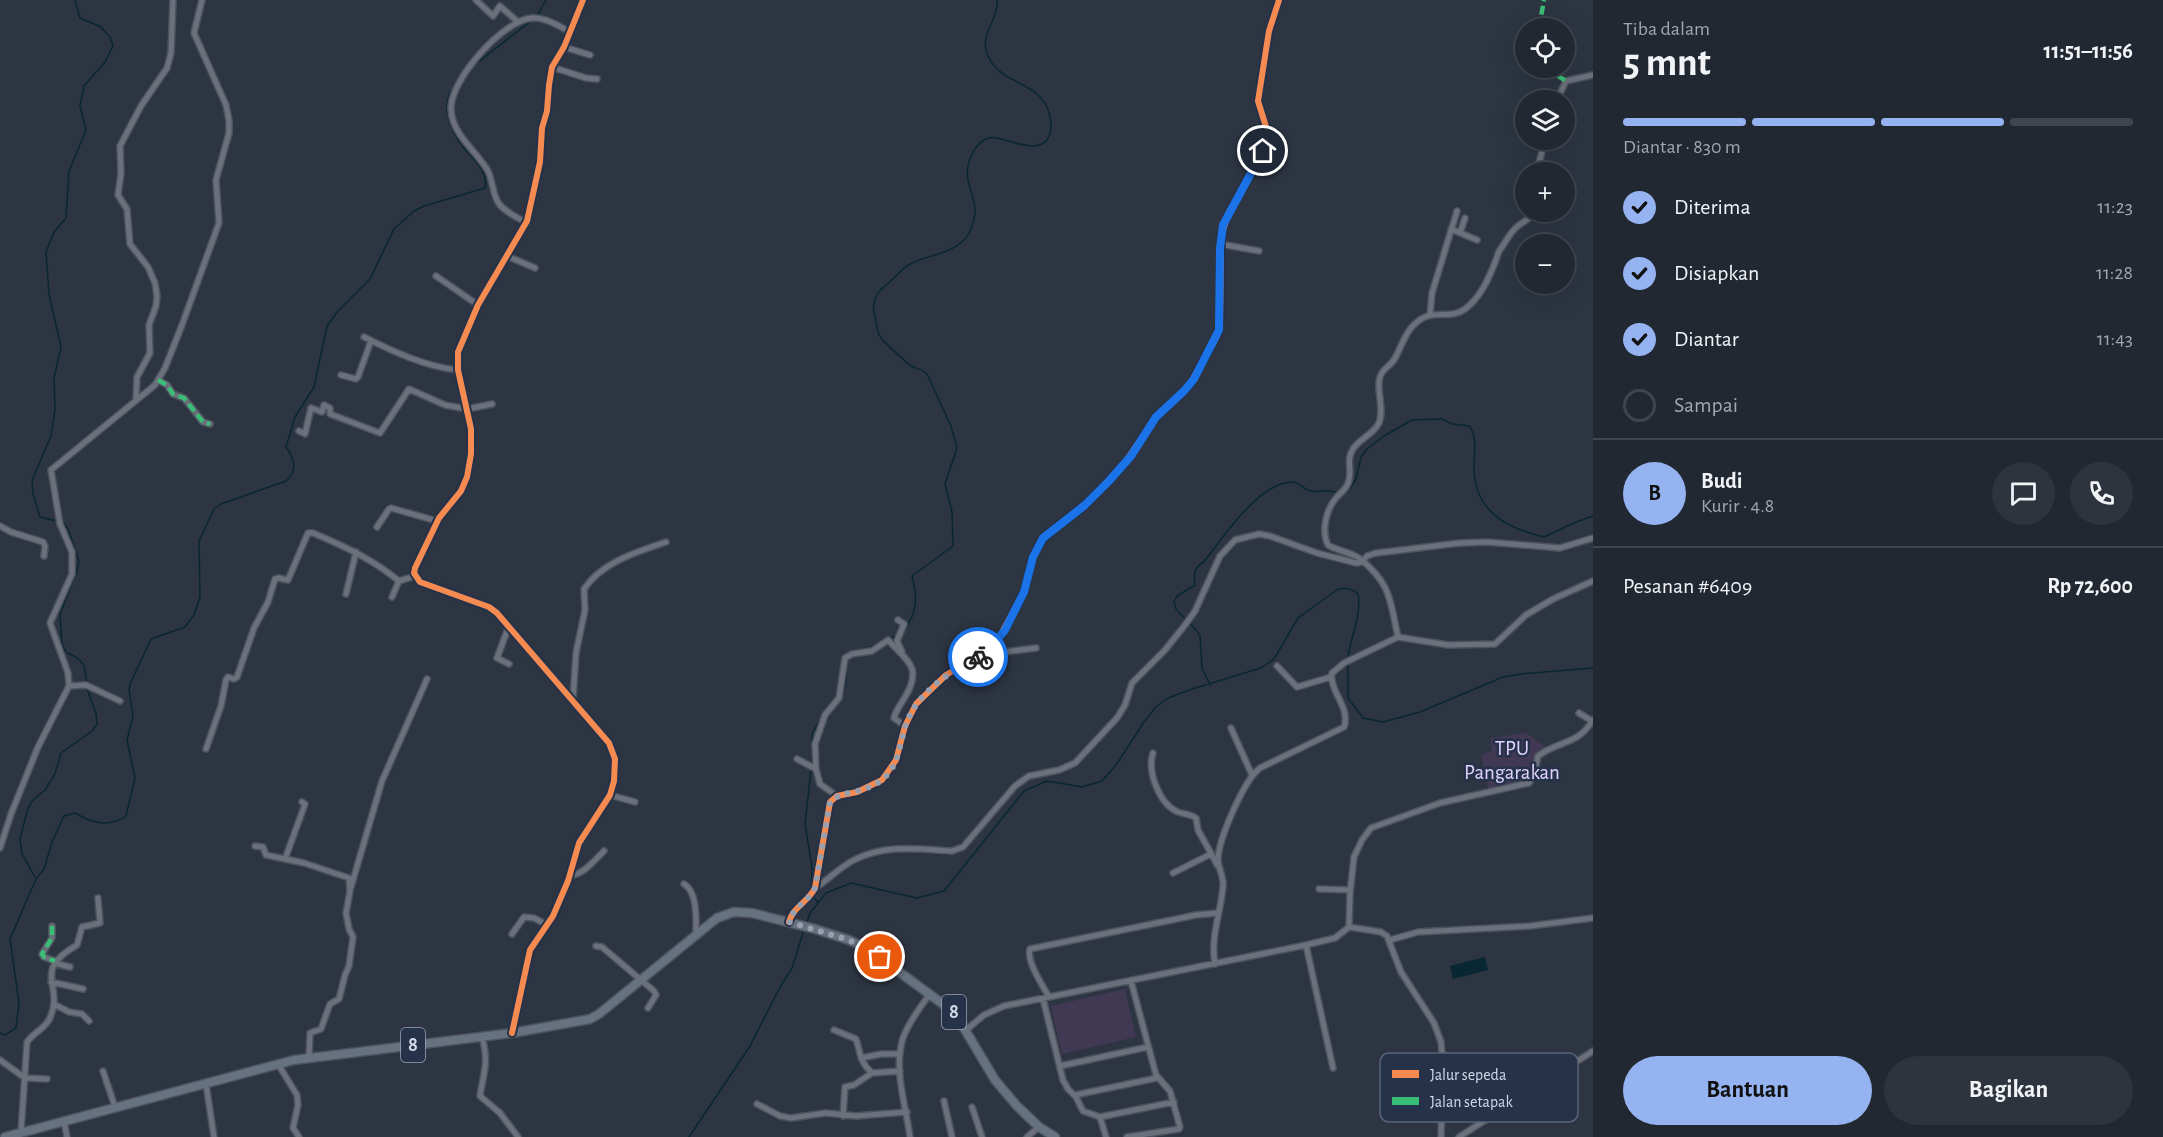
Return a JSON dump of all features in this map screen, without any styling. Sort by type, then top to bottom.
[{"type":"highway","name":"8","points":[[5,1137],[278,1064],[309,1058],[512,1033],[590,1019],[717,918],[734,912],[752,913],[815,929],[868,949],[955,1013],[995,1080],[1039,1127],[1055,1137]]},
{"type":"street","points":[[136,400],[137,377],[150,352],[149,325],[157,296],[148,267],[130,244],[127,209],[118,195],[121,172],[120,146],[141,106],[167,68],[171,53],[173,0]]},
{"type":"street","points":[[0,848],[11,813],[39,747],[69,686],[68,673],[50,623],[72,574],[72,552],[60,524],[51,470],[155,385],[165,368],[182,325],[219,223],[216,180],[229,133],[229,120],[226,105],[194,33],[202,0]]},
{"type":"street","points":[[476,0],[493,16],[500,6],[518,22]]},
{"type":"street","points":[[512,1033],[527,957],[533,943],[547,925],[569,876],[579,843],[610,795],[615,771],[612,748],[573,699],[497,612],[420,582],[415,576],[414,568],[437,521],[461,491],[469,470],[471,437],[458,370],[460,345],[478,305],[527,224],[540,162],[542,128],[548,111],[552,67],[564,47],[583,0]]},
{"type":"street","points":[[790,923],[793,911],[810,897],[815,888],[830,802],[837,796],[871,787],[888,774],[896,760],[905,726],[916,704],[946,675],[985,652],[1005,630],[1024,592],[1033,557],[1043,538],[1085,505],[1109,481],[1131,456],[1156,417],[1194,379],[1219,330],[1220,243],[1223,225],[1265,144],[1267,130],[1258,101],[1269,31],[1279,0]]},
{"type":"street","points":[[527,224],[500,205],[487,170],[459,135],[451,110],[454,95],[472,61],[518,22],[528,18],[540,19],[570,32]]},
{"type":"street","points":[[564,47],[590,55]]},
{"type":"street","points":[[552,67],[586,78],[597,79]]},
{"type":"street","points":[[1562,90],[1566,81],[1593,75]]},
{"type":"street","points":[[1430,315],[1432,293],[1457,211]]},
{"type":"street","points":[[1460,233],[1465,218]]},
{"type":"street","points":[[1398,637],[1387,588],[1358,558],[1328,545],[1325,537],[1326,523],[1334,501],[1348,483],[1348,460],[1351,453],[1380,421],[1378,385],[1382,371],[1392,362],[1411,328],[1420,319],[1430,315],[1455,313],[1466,308],[1486,284],[1502,245],[1506,244],[1517,227],[1525,222]]},
{"type":"street","points":[[1450,229],[1477,240]]},
{"type":"street","points":[[1220,243],[1259,251]]},
{"type":"street","points":[[507,256],[535,268]]},
{"type":"street","points":[[436,276],[478,305]]},
{"type":"street","points":[[364,337],[428,365],[458,370]]},
{"type":"street","points":[[341,375],[356,379],[358,377],[371,341]]},
{"type":"street","points":[[158,380],[167,385],[173,394],[184,398],[203,422],[210,424]]},
{"type":"street","points":[[298,431],[305,434],[311,408],[322,412],[324,405],[330,408],[330,414],[380,433],[409,389],[445,405],[467,409],[492,404]]},
{"type":"street","points":[[377,527],[391,508],[437,521]]},
{"type":"street","points":[[0,526],[43,542],[44,555]]},
{"type":"street","points":[[206,749],[221,706],[226,680],[228,677],[234,679],[237,677],[254,628],[268,602],[275,579],[288,580],[307,533],[313,533],[356,552],[376,563],[399,581]]},
{"type":"street","points":[[815,888],[852,861],[874,852],[894,849],[952,851],[963,847],[1015,786],[1029,776],[1059,770],[1075,763],[1118,718],[1132,683],[1166,650],[1185,626],[1220,556],[1235,540],[1259,534],[1317,553],[1362,562]]},
{"type":"street","points":[[1362,562],[1367,556],[1376,553],[1460,543],[1487,542],[1560,548],[1593,538]]},
{"type":"street","points":[[573,699],[576,653],[585,610],[584,589],[599,571],[666,542]]},
{"type":"street","points":[[346,594],[356,552]]},
{"type":"street","points":[[392,597],[399,581],[415,576]]},
{"type":"street","points":[[1215,964],[1213,937],[1224,884],[1218,862],[1221,842],[1252,775],[1260,768],[1344,727],[1345,714],[1331,677],[1334,670],[1398,637],[1448,645],[1495,644],[1526,615],[1553,599],[1593,581]]},
{"type":"street","points":[[898,620],[904,624],[897,641],[915,671],[913,682],[894,716],[895,720],[905,726]]},
{"type":"street","points":[[508,664],[497,658],[509,626]]},
{"type":"street","points":[[837,796],[820,784],[814,768],[815,744],[825,715],[838,698],[844,658],[852,654],[873,651],[888,640],[903,654]]},
{"type":"street","points":[[993,645],[1005,652],[1036,648]]},
{"type":"street","points":[[1277,666],[1297,687],[1331,677]]},
{"type":"street","points":[[309,1058],[310,1033],[321,1029],[330,1004],[339,999],[349,966],[353,937],[346,913],[350,891],[382,781],[428,679]]},
{"type":"street","points":[[69,686],[86,685],[120,700]]},
{"type":"street","points":[[1349,927],[1354,857],[1371,828],[1440,803],[1529,783],[1534,776],[1538,756],[1585,732],[1592,720],[1579,713]]},
{"type":"street","points":[[1231,728],[1252,775]]},
{"type":"street","points":[[1153,753],[1152,770],[1155,786],[1170,807],[1177,812],[1196,818],[1198,830],[1220,870]]},
{"type":"street","points":[[797,759],[814,768]]},
{"type":"street","points":[[610,795],[635,802]]},
{"type":"street","points":[[285,859],[304,807],[302,802]]},
{"type":"street","points":[[255,846],[263,847],[266,855],[347,876],[350,891]]},
{"type":"street","points":[[569,876],[578,874],[604,851]]},
{"type":"street","points":[[1173,873],[1211,855]]},
{"type":"street","points":[[684,884],[691,890],[696,935]]},
{"type":"street","points":[[1319,890],[1350,890]]},
{"type":"street","points":[[21,1132],[27,1042],[45,1027],[54,1004],[51,982],[55,962],[77,945],[82,927],[100,923],[98,898]]},
{"type":"street","points":[[1174,1102],[1100,1117],[1083,1111],[1075,1095],[1065,1083],[1059,1066],[1046,998],[1028,955],[1030,949],[1196,915],[1218,913]]},
{"type":"street","points":[[512,934],[524,917],[534,918],[547,925]]},
{"type":"street","points":[[1390,940],[1418,932],[1530,926],[1593,918]]},
{"type":"street","points":[[52,926],[52,938],[42,954],[44,957],[70,967]]},
{"type":"street","points":[[966,1030],[984,1015],[997,1008],[1306,945],[1335,938],[1349,927],[1381,933],[1390,940],[1401,972],[1434,1023],[1441,1042],[1442,1053]]},
{"type":"street","points":[[1306,945],[1334,1068]]},
{"type":"street","points":[[596,946],[602,946],[656,994],[648,1008]]},
{"type":"street","points":[[1127,1137],[1179,1129],[1180,1124],[1166,1084],[1157,1077],[1131,981]]},
{"type":"street","points":[[51,982],[83,989]]},
{"type":"street","points":[[910,1137],[900,1071],[900,1054],[906,1032],[930,994]]},
{"type":"street","points":[[54,1004],[69,1012],[82,1014],[88,1021]]},
{"type":"street","points":[[834,1030],[856,1039],[861,1058],[872,1073]]},
{"type":"street","points":[[482,1036],[486,1067],[480,1096],[501,1113],[518,1137]]},
{"type":"street","points":[[1059,1066],[1148,1047]]},
{"type":"street","points":[[1578,1061],[1593,1051]]},
{"type":"street","points":[[861,1058],[881,1054],[900,1054]]},
{"type":"street","points":[[0,1060],[25,1077],[47,1079]]},
{"type":"street","points":[[278,1064],[297,1095],[298,1105],[293,1128],[299,1137]]},
{"type":"street","points":[[103,1071],[115,1107]]},
{"type":"street","points":[[843,1116],[844,1088],[854,1085],[872,1073],[900,1071]]},
{"type":"street","points":[[1075,1095],[1157,1077]]},
{"type":"street","points":[[206,1084],[214,1137]]},
{"type":"street","points":[[945,1101],[952,1137]]},
{"type":"street","points":[[758,1104],[780,1116],[791,1118],[826,1113],[843,1116],[907,1112]]},
{"type":"street","points":[[972,1107],[982,1137]]},
{"type":"street","points":[[1100,1117],[1106,1137]]},
{"type":"street","points":[[64,1121],[67,1137]]},
{"type":"street","points":[[1441,1122],[1441,1137]]},
{"type":"street","points":[[1459,1137],[1482,1122]]},
{"type":"street","points":[[1027,1137],[1039,1127]]},
{"type":"green space","name":"TPU Pangarakan","points":[[1526,733],[1546,747],[1536,758],[1534,774],[1512,785],[1488,789],[1481,755],[1492,751],[1490,738]]},
{"type":"green space","points":[[1125,989],[1136,1037],[1062,1054],[1051,1006]]},
{"type":"water","points":[[1485,957],[1488,970],[1453,979],[1450,966]]},
{"type":"waterway","points":[[57,521],[40,517],[33,494],[32,480],[51,436],[55,410],[54,378],[61,347],[49,294],[46,252],[54,232],[66,218],[69,171],[86,130],[80,106],[84,86],[105,62],[113,46],[110,37],[101,27],[80,18],[75,0]]},
{"type":"waterway","points":[[537,16],[546,0]]},
{"type":"waterway","points":[[906,627],[913,615],[915,603],[912,576],[953,546],[952,512],[945,484],[957,448],[951,426],[927,374],[911,366],[880,336],[874,303],[882,288],[906,266],[958,245],[969,233],[975,211],[967,174],[971,156],[978,145],[988,138],[1030,146],[1038,145],[1045,142],[1050,134],[1050,116],[1046,104],[1031,89],[1002,73],[988,56],[985,41],[995,14],[997,0]]},
{"type":"waterway","points":[[473,66],[531,21]]},
{"type":"waterway","points":[[0,1033],[5,1035],[16,1028],[19,1003],[10,939],[36,879],[44,869],[52,842],[64,816],[75,813],[100,823],[113,822],[126,816],[135,778],[127,740],[133,716],[130,684],[151,639],[185,627],[194,615],[200,597],[199,541],[214,509],[221,504],[286,481],[290,477],[294,464],[286,447],[295,417],[314,387],[327,326],[338,311],[370,279],[394,229],[414,211],[424,206],[485,188],[485,176],[476,161],[459,142],[448,118],[447,102],[454,87]]},
{"type":"waterway","points":[[1342,494],[1348,491],[1356,479],[1361,457],[1367,449],[1384,436],[1412,420],[1442,419],[1452,424],[1469,426],[1475,440],[1475,482],[1486,506],[1505,522],[1544,537],[1593,516]]},
{"type":"waterway","points":[[1186,620],[1176,609],[1174,602],[1177,596],[1195,585],[1196,569],[1254,502],[1266,492],[1291,482],[1311,491],[1338,493]]},
{"type":"waterway","points":[[62,521],[68,529],[79,561],[60,614],[62,645],[66,652],[76,657],[84,665],[87,684]]},
{"type":"waterway","points":[[807,922],[810,913],[826,893],[851,883],[917,898],[944,891],[1024,791],[1047,781],[1082,787],[1102,781],[1116,765],[1156,707],[1168,698],[1192,689],[1261,668],[1274,659],[1298,618],[1338,589],[1349,589],[1358,594],[1357,618],[1348,659]]},
{"type":"waterway","points":[[1190,623],[1200,635],[1202,668],[1210,685]]},
{"type":"waterway","points":[[889,640],[898,634]]},
{"type":"waterway","points":[[864,649],[874,646]]},
{"type":"waterway","points":[[1348,664],[1348,698],[1363,718],[1383,722],[1420,712],[1503,677],[1593,668]]},
{"type":"waterway","points":[[842,696],[846,682],[846,665]]},
{"type":"waterway","points":[[35,877],[22,854],[20,839],[27,812],[31,802],[45,790],[55,774],[61,753],[92,731],[97,724],[96,713],[87,689]]},
{"type":"waterway","points":[[812,765],[812,734],[825,711]]},
{"type":"waterway","points":[[811,770],[805,824],[812,867],[811,890]]},
{"type":"waterway","points":[[812,894],[818,903]]},
{"type":"waterway","points":[[689,1137],[750,1046],[792,968],[804,930]]},
{"type":"marked path","points":[[1541,18],[1544,0]]},
{"type":"marked path","points":[[1561,78],[1566,81]]},
{"type":"marked path","points":[[158,380],[167,385],[173,394],[184,398],[203,422],[210,424]]},
{"type":"marked path","points":[[52,926],[52,938],[42,954],[55,961]]},
{"type":"cycle path","points":[[512,1033],[530,950],[553,916],[568,881],[579,843],[610,795],[614,781],[615,759],[609,743],[497,613],[489,607],[420,582],[414,573],[439,518],[461,491],[467,477],[471,454],[471,429],[458,370],[458,352],[478,305],[527,221],[540,162],[542,128],[547,111],[552,67],[564,47],[583,0]]},
{"type":"cycle path","points":[[789,922],[794,912],[815,888],[830,802],[837,796],[857,792],[882,780],[896,760],[905,726],[916,704],[946,675],[985,652],[999,638],[1024,592],[1033,557],[1043,538],[1085,505],[1124,464],[1156,417],[1189,386],[1217,336],[1220,325],[1221,236],[1229,212],[1257,163],[1265,144],[1267,130],[1258,101],[1269,31],[1279,0]]},
{"type":"way so far","points":[[880,957],[849,940],[789,922],[791,915],[810,897],[815,888],[830,802],[837,796],[857,792],[882,780],[896,760],[905,726],[916,704],[946,675],[978,657]]},
{"type":"route","points":[[978,657],[993,645],[1005,630],[1024,592],[1031,561],[1043,538],[1085,505],[1109,481],[1131,456],[1156,417],[1194,379],[1219,330],[1220,248],[1223,225],[1263,151]]}]
